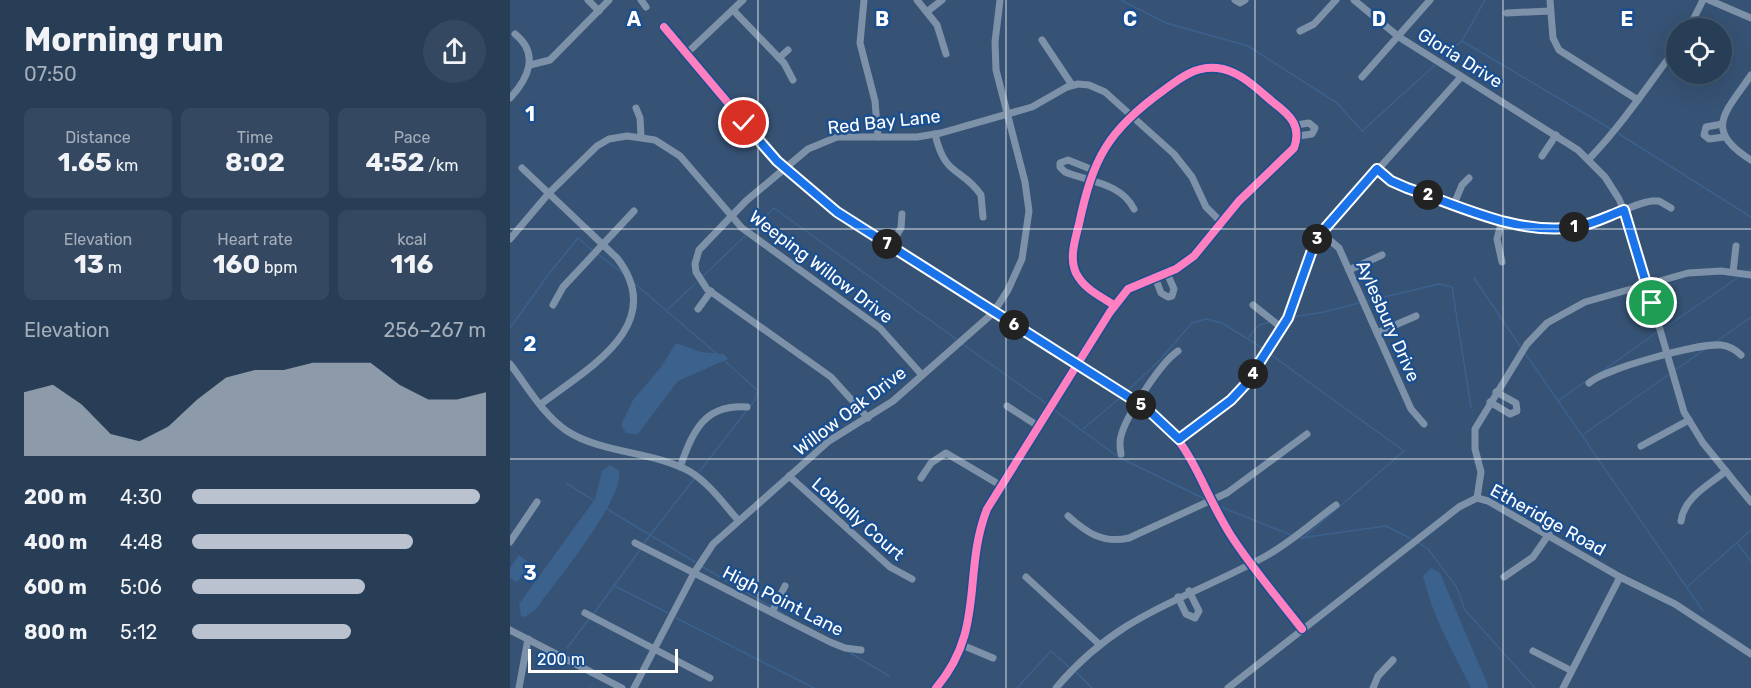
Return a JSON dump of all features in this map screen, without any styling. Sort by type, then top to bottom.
[{"type":"street","points":[[588,0],[599,11]]},
{"type":"street","points":[[530,65],[550,60],[609,0]]},
{"type":"street","points":[[641,0],[646,7]]},
{"type":"street","points":[[686,54],[743,0]]},
{"type":"street","points":[[864,0],[860,43],[875,101],[878,136]]},
{"type":"street","points":[[917,0],[937,25],[946,54]]},
{"type":"street","points":[[928,11],[942,0]]},
{"type":"street","name":"Willow Oak Drive","points":[[634,688],[694,573],[713,544],[829,441],[893,401],[993,313],[1015,276],[1022,259],[1028,225],[1025,182],[1006,115],[995,62],[996,24],[1000,0]]},
{"type":"street","points":[[1235,0],[1240,3],[1245,0]]},
{"type":"street","points":[[1300,31],[1314,24],[1336,0]]},
{"type":"street","name":"Gloria Drive","points":[[1354,0],[1399,37],[1556,135],[1589,159],[1605,177],[1624,210],[1689,420],[1751,502]]},
{"type":"street","points":[[1362,77],[1431,0]]},
{"type":"street","points":[[1550,0],[1553,38],[1559,50],[1638,100]]},
{"type":"street","points":[[1694,18],[1703,0]]},
{"type":"street","points":[[1708,0],[1751,18]]},
{"type":"street","points":[[733,10],[779,58],[793,80]]},
{"type":"street","points":[[1507,13],[1550,11]]},
{"type":"street","points":[[664,27],[754,136],[786,169],[837,212],[1138,403],[1164,423],[1179,439],[1194,461],[1231,535],[1302,629]]},
{"type":"street","points":[[510,98],[525,80],[530,65],[528,52],[515,34]]},
{"type":"street","points":[[1042,40],[1072,85],[1089,85],[1098,88],[1181,161],[1206,207],[1221,222]]},
{"type":"street","points":[[779,58],[788,50]]},
{"type":"street","points":[[1589,159],[1622,124],[1666,62]]},
{"type":"street","points":[[936,688],[955,661],[962,645],[971,611],[977,541],[987,509],[1114,305],[1128,289],[1167,273],[1194,256],[1239,201],[1291,153],[1297,130],[1286,112],[1241,76],[1214,67],[1185,74],[1131,115],[1108,142],[1089,182],[1075,243],[1073,265],[1085,286],[1114,305]]},
{"type":"street","points":[[1751,75],[1725,114],[1722,124],[1724,137],[1732,147],[1751,160]]},
{"type":"street","points":[[1179,439],[1236,396],[1291,311],[1305,266],[1321,233],[1461,76]]},
{"type":"street","name":"Red Bay Lane","points":[[868,418],[831,377],[711,291],[696,275],[696,257],[730,216],[760,188],[786,169],[803,152],[831,139],[935,134],[1039,105],[1072,85]]},
{"type":"street","points":[[636,108],[640,118],[641,136]]},
{"type":"street","points":[[1722,124],[1706,127],[1704,135],[1709,139],[1724,137]]},
{"type":"street","points":[[935,134],[939,153],[948,166],[981,195],[982,217]]},
{"type":"street","points":[[1542,156],[1556,135]]},
{"type":"street","name":"Weeping Willow Drive","points":[[510,239],[549,193],[597,146],[617,137],[641,136],[662,143],[673,150],[748,234],[880,328],[922,375]]},
{"type":"street","points":[[1093,170],[1068,160],[1060,163],[1059,167],[1089,182],[1116,189],[1128,198],[1134,209]]},
{"type":"street","points":[[522,168],[603,244],[622,266],[630,282],[633,299],[629,325],[613,349],[541,404]]},
{"type":"street","points":[[1377,169],[1394,183],[1454,204],[1537,228],[1562,229],[1586,225],[1652,201],[1664,203],[1671,208]]},
{"type":"street","points":[[1454,204],[1462,185],[1469,178]]},
{"type":"street","points":[[553,305],[559,291],[634,211]]},
{"type":"street","points":[[890,246],[901,228],[902,214]]},
{"type":"street","points":[[1502,219],[1497,239],[1502,262]]},
{"type":"street","name":"Aylesbury Drive","points":[[1321,233],[1339,248],[1411,409],[1424,424]]},
{"type":"street","points":[[1733,272],[1736,246]]},
{"type":"street","points":[[1349,270],[1382,255]]},
{"type":"street","points":[[1477,498],[1480,472],[1475,449],[1475,429],[1527,344],[1553,318],[1586,302],[1698,272],[1733,272],[1751,275]]},
{"type":"street","points":[[1155,277],[1161,293],[1168,297],[1172,296],[1174,289],[1167,273]]},
{"type":"street","points":[[698,309],[711,291]]},
{"type":"street","points":[[1253,305],[1282,328]]},
{"type":"street","points":[[1377,333],[1416,316]]},
{"type":"street","points":[[1589,383],[1605,373],[1711,345],[1731,347],[1741,355]]},
{"type":"street","points":[[1121,454],[1122,433],[1138,403],[1164,363],[1178,351]]},
{"type":"street","points":[[510,364],[560,425],[576,436],[680,467],[707,485],[738,520]]},
{"type":"street","points":[[1490,402],[1510,414],[1517,411],[1516,404],[1496,392]]},
{"type":"street","points":[[680,467],[693,433],[706,418],[729,406],[747,407]]},
{"type":"street","points":[[1006,406],[1038,426]]},
{"type":"street","points":[[1641,446],[1689,420]]},
{"type":"street","points":[[1068,516],[1090,534],[1115,540],[1136,535],[1212,500],[1249,479],[1307,434]]},
{"type":"street","points":[[921,478],[931,463],[946,453],[1000,485]]},
{"type":"street","points":[[1681,521],[1683,509],[1689,501],[1726,471]]},
{"type":"street","name":"Loblolly Court","points":[[789,476],[890,567],[912,579]]},
{"type":"street","name":"Etheridge Road","points":[[1228,688],[1459,507],[1477,498],[1488,501],[1549,534],[1620,577],[1675,604],[1751,654]]},
{"type":"street","points":[[510,542],[537,502]]},
{"type":"street","points":[[1056,688],[1100,644],[1145,613],[1251,564],[1290,540],[1336,505]]},
{"type":"street","points":[[1504,577],[1533,557],[1549,534]]},
{"type":"street","name":"High Point Lane","points":[[635,543],[845,648],[861,650]]},
{"type":"street","points":[[1026,577],[1100,644]]},
{"type":"street","points":[[1563,688],[1570,670],[1620,577]]},
{"type":"street","points":[[772,612],[785,586]]},
{"type":"street","points":[[1178,597],[1186,614],[1195,618],[1199,611],[1190,591]]},
{"type":"street","points":[[585,613],[710,678]]},
{"type":"street","points":[[510,630],[622,688]]},
{"type":"street","points":[[519,688],[528,639]]},
{"type":"street","points":[[962,645],[993,658]]},
{"type":"street","points":[[1533,651],[1570,670]]},
{"type":"street","points":[[1373,688],[1378,676],[1393,660]]},
{"type":"water","points":[[676,343],[701,352],[724,354],[728,359],[678,381],[637,435],[626,433],[621,425],[633,400],[661,367]]},
{"type":"water","points":[[610,465],[619,471],[618,484],[600,520],[536,609],[525,617],[521,616],[519,604],[595,499],[602,471]]},
{"type":"water","points":[[519,555],[529,563],[527,571],[517,582],[510,578],[510,568]]},
{"type":"water","points":[[1431,568],[1440,573],[1489,688],[1471,688],[1450,647],[1437,619],[1423,576]]},
{"type":"waterway","points":[[1121,0],[1166,23],[1248,46],[1337,103],[1362,131],[1435,65]]},
{"type":"waterway","points":[[1441,59],[1462,41],[1485,0]]},
{"type":"waterway","points":[[1462,41],[1611,129]]},
{"type":"waterway","points":[[1619,134],[1751,217]]},
{"type":"waterway","points":[[751,231],[774,208],[956,339]]},
{"type":"waterway","points":[[702,277],[745,236]]},
{"type":"waterway","points":[[510,328],[578,238],[592,250]]},
{"type":"waterway","points":[[599,255],[621,272]]},
{"type":"waterway","points":[[1663,329],[1739,277]]},
{"type":"waterway","points":[[1474,278],[1520,346]]},
{"type":"waterway","points":[[634,283],[717,354]]},
{"type":"waterway","points":[[668,309],[696,283]]},
{"type":"waterway","points":[[1367,301],[1439,284],[1452,287],[1471,407]]},
{"type":"waterway","points":[[1293,317],[1359,303]]},
{"type":"waterway","points":[[1717,341],[1751,317]]},
{"type":"waterway","points":[[1127,391],[1157,363],[1192,323],[1206,319],[1222,323],[1264,349]]},
{"type":"waterway","points":[[1249,337],[1259,325],[1271,322]]},
{"type":"waterway","points":[[1598,374],[1656,333]]},
{"type":"waterway","points":[[964,345],[1047,404]]},
{"type":"waterway","points":[[1675,370],[1704,350]]},
{"type":"waterway","points":[[1525,353],[1703,611]]},
{"type":"waterway","points":[[1270,354],[1404,451],[1302,539]]},
{"type":"waterway","points":[[699,472],[755,400],[758,391],[725,361]]},
{"type":"waterway","points":[[1584,434],[1668,375]]},
{"type":"waterway","points":[[1558,401],[1586,381]]},
{"type":"waterway","points":[[1083,429],[1121,397]]},
{"type":"waterway","points":[[1053,409],[1118,457],[1205,499]]},
{"type":"waterway","points":[[644,543],[694,479]]},
{"type":"waterway","points":[[566,483],[593,500]]},
{"type":"waterway","points":[[1216,505],[1291,535]]},
{"type":"waterway","points":[[607,509],[695,562]]},
{"type":"waterway","points":[[1300,538],[1386,526],[1412,539]]},
{"type":"waterway","points":[[1688,586],[1751,530]]},
{"type":"waterway","points":[[1419,543],[1428,549],[1456,586],[1465,610],[1535,688]]},
{"type":"waterway","points":[[1737,543],[1751,561]]},
{"type":"waterway","points":[[594,613],[640,550]]},
{"type":"waterway","points":[[703,567],[770,606]]},
{"type":"waterway","points":[[615,586],[668,613]]},
{"type":"waterway","points":[[777,610],[790,618]]},
{"type":"waterway","points":[[676,618],[814,688]]},
{"type":"waterway","points":[[567,648],[589,619]]},
{"type":"waterway","points":[[847,651],[889,676]]},
{"type":"waterway","points":[[1017,688],[1051,651],[1069,667]]},
{"type":"waterway","points":[[1076,672],[1092,688]]},
{"type":"cycle path","points":[[664,27],[777,161],[837,212],[1131,398],[1169,429],[1191,460],[1230,534],[1302,629]]},
{"type":"cycle path","points":[[936,688],[952,666],[962,645],[968,623],[980,533],[987,509],[1110,312],[1128,289],[1176,269],[1194,256],[1239,201],[1294,148],[1296,133],[1289,117],[1254,86],[1233,72],[1217,68],[1202,69],[1176,81],[1129,119],[1116,133],[1097,163],[1084,201],[1074,243],[1073,261],[1079,279],[1093,292],[1114,305]]},
{"type":"route","points":[[744,123],[777,161],[837,212],[1146,408],[1171,429],[1179,439],[1236,396],[1245,385],[1288,318],[1305,266],[1321,233],[1377,169],[1391,181],[1407,188],[1528,227],[1554,229],[1578,227],[1624,210],[1652,303]]}]
